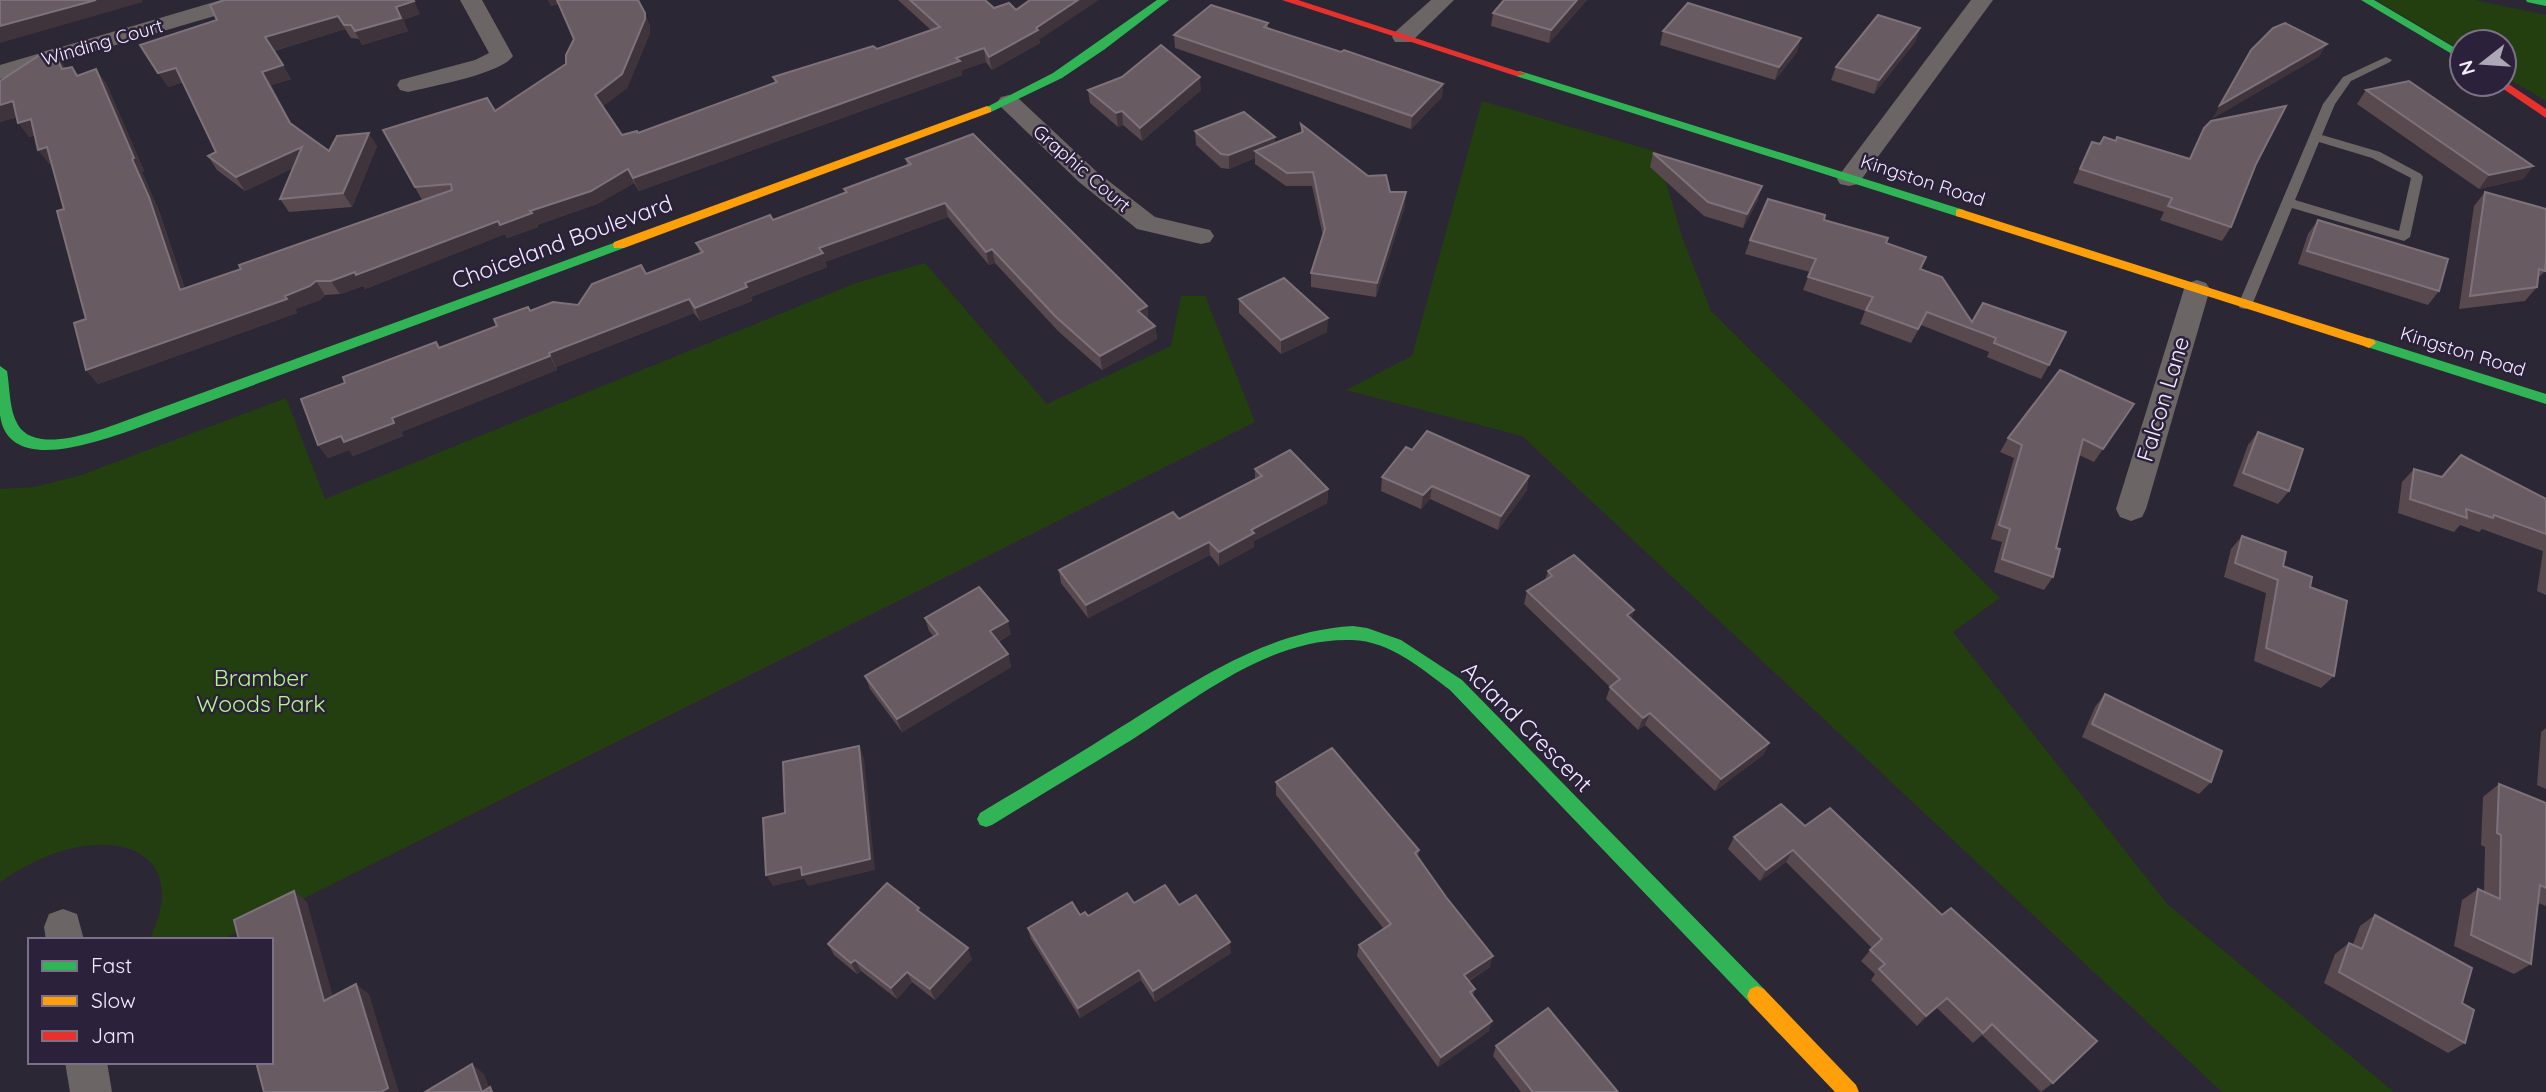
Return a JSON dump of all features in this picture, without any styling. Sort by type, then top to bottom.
[{"type":"main road","name":"Choiceland Boulevard","points":[[0,371],[14,432],[23,440],[39,447],[65,444],[172,410],[1009,102],[1089,57],[1164,0]]},
{"type":"main road","name":"Kingston Road","points":[[1287,0],[2546,399]]},
{"type":"main road","points":[[2366,0],[2448,49]]},
{"type":"main road","points":[[2531,0],[2546,4]]},
{"type":"main road","points":[[2518,95],[2546,114]]},
{"type":"main road","name":"Acland Crescent","points":[[986,819],[1230,671],[1304,639],[1331,633],[1355,633],[1383,641],[1413,656],[1456,685],[1849,1092]]},
{"type":"street","name":"Winding Court","points":[[0,72],[244,0]]},
{"type":"street","points":[[408,85],[483,65],[502,56],[471,0]]},
{"type":"street","points":[[1403,37],[1443,0]]},
{"type":"street","points":[[1849,179],[1982,0]]},
{"type":"street","name":"Graphic Court","points":[[1009,102],[1087,177],[1146,223],[1201,236]]},
{"type":"street","name":"Falcon Lane","points":[[2131,509],[2197,289]]},
{"type":"street","points":[[86,1064],[91,1092]]},
{"type":"lane","points":[[2245,305],[2329,104],[2347,79],[2386,60]]},
{"type":"lane","points":[[2287,202],[2404,237],[2417,177],[2376,155],[2315,137]]},
{"type":"green space","points":[[2376,0],[2475,0],[2546,15],[2546,101],[2518,84],[2518,28],[2448,28],[2448,43]]},
{"type":"green space","points":[[1482,101],[1657,152],[1682,237],[1711,311],[2000,598],[1953,632],[2167,904],[2394,1092],[2222,1092],[1522,436],[1346,390],[1412,356]]},
{"type":"green space","name":"Bramber Woods Park","points":[[925,263],[1047,404],[1171,346],[1181,296],[1205,296],[1255,422],[225,938],[150,938],[159,916],[162,894],[159,877],[151,862],[137,852],[120,846],[98,845],[53,854],[0,882],[0,489],[34,487],[79,476],[286,398],[325,499],[856,283]]},
{"type":"building","points":[[0,0],[96,0],[0,26]]},
{"type":"building","points":[[225,0],[414,1],[396,7],[401,18],[355,31],[351,25],[344,25],[338,16],[265,37],[283,65],[262,72],[290,123],[329,151],[337,136],[369,133],[343,193],[280,199],[302,147],[236,177],[208,156],[216,152],[176,68],[158,73],[140,45],[217,20],[210,5]]},
{"type":"building","points":[[557,0],[638,0],[645,13],[645,19],[622,74],[595,95],[622,135],[637,131],[638,133],[777,82],[773,77],[873,46],[877,49],[940,27],[910,0],[985,0],[994,8],[1009,3],[1016,10],[1030,0],[1078,0],[1036,28],[1038,30],[989,57],[984,48],[956,58],[960,61],[633,178],[628,169],[591,191],[530,211],[532,213],[500,225],[498,221],[356,275],[355,272],[331,281],[316,281],[285,296],[287,299],[86,370],[74,323],[86,319],[57,211],[64,209],[47,147],[38,150],[31,119],[18,123],[13,101],[0,105],[0,81],[43,53],[53,50],[62,69],[72,67],[77,76],[96,69],[149,197],[180,290],[241,269],[239,265],[452,190],[451,184],[415,187],[383,130],[487,98],[495,111],[566,64],[566,55],[574,39]]},
{"type":"building","points":[[1504,0],[1577,0],[1551,30],[1493,13]]},
{"type":"building","points":[[1688,3],[1801,38],[1779,67],[1663,31]]},
{"type":"building","points":[[1211,5],[1268,23],[1264,27],[1341,52],[1344,50],[1443,84],[1412,116],[1174,35]]},
{"type":"building","points":[[1878,15],[1920,28],[1879,80],[1836,67]]},
{"type":"building","points":[[2285,23],[2327,44],[2220,105],[2251,50],[2273,28]]},
{"type":"building","points":[[1161,45],[1200,77],[1140,128],[1122,111],[1116,113],[1088,90],[1122,77]]},
{"type":"building","points":[[2409,81],[2533,166],[2489,175],[2366,90]]},
{"type":"building","points":[[2286,106],[2256,164],[2231,227],[2168,206],[2172,198],[2080,169],[2092,142],[2100,144],[2104,137],[2116,141],[2117,137],[2190,159],[2204,128],[2211,121]]},
{"type":"building","points":[[1244,112],[1275,137],[1229,155],[1221,154],[1195,131]]},
{"type":"building","points":[[1301,124],[1368,176],[1386,175],[1390,192],[1406,192],[1377,283],[1311,273],[1325,229],[1313,172],[1287,173],[1255,151],[1303,132]]},
{"type":"building","points":[[973,134],[1147,306],[1138,311],[1155,326],[1100,356],[1056,317],[992,249],[986,252],[945,203],[819,248],[823,253],[745,283],[747,287],[695,308],[689,299],[392,418],[394,423],[344,442],[341,436],[318,445],[301,399],[345,383],[343,377],[436,342],[439,348],[497,326],[494,319],[528,307],[530,311],[553,302],[578,305],[592,284],[641,265],[646,274],[703,252],[696,243],[770,215],[773,220],[847,192],[844,189],[911,164],[906,159]]},
{"type":"building","points":[[1653,153],[1762,186],[1747,214],[1708,202]]},
{"type":"building","points":[[2485,192],[2546,209],[2545,271],[2539,269],[2537,287],[2470,296]]},
{"type":"building","points":[[1768,199],[1825,215],[1824,220],[1888,238],[1886,243],[1926,257],[1920,269],[1942,277],[1972,322],[1983,303],[2066,332],[2049,365],[1994,343],[1996,338],[1927,312],[1918,329],[1866,310],[1873,297],[1808,277],[1816,259],[1750,240]]},
{"type":"building","points":[[2318,220],[2448,259],[2439,291],[2307,251]]},
{"type":"building","points":[[1284,278],[1328,318],[1281,340],[1239,299]]},
{"type":"building","points":[[2060,370],[2134,404],[2103,449],[2083,439],[2056,548],[2060,549],[2053,577],[2002,559],[2010,529],[1999,525],[2022,445],[2008,438]]},
{"type":"building","points":[[1427,431],[1529,476],[1501,516],[1432,486],[1423,495],[1382,477],[1406,447],[1412,450]]},
{"type":"building","points":[[2258,432],[2303,449],[2289,491],[2243,473]]},
{"type":"building","points":[[1290,450],[1328,489],[1251,530],[1254,533],[1219,552],[1209,542],[1086,605],[1059,570],[1173,512],[1179,519],[1262,476],[1255,469]]},
{"type":"building","points":[[2461,455],[2546,499],[2546,534],[2494,515],[2493,518],[2466,509],[2467,518],[2410,499],[2414,469],[2442,477]]},
{"type":"building","points":[[2242,536],[2286,552],[2283,566],[2312,577],[2310,587],[2347,601],[2334,676],[2266,648],[2278,580],[2235,563]]},
{"type":"building","points":[[1574,555],[1634,610],[1627,615],[1769,743],[1721,779],[1650,713],[1643,718],[1610,687],[1620,679],[1527,591],[1552,576],[1548,571]]},
{"type":"building","points":[[979,587],[1008,621],[990,631],[1008,654],[897,719],[865,676],[938,634],[925,618]]},
{"type":"building","points":[[2105,694],[2222,751],[2211,782],[2092,724]]},
{"type":"building","points":[[859,746],[870,859],[802,875],[801,867],[766,875],[763,818],[785,813],[783,762]]},
{"type":"building","points":[[1332,748],[1419,850],[1415,853],[1493,956],[1464,975],[1475,989],[1470,992],[1492,1021],[1441,1057],[1359,945],[1391,924],[1276,782]]},
{"type":"building","points":[[2499,784],[2546,803],[2546,888],[2540,885],[2531,964],[2471,935],[2478,889],[2500,899],[2501,835],[2497,833]]},
{"type":"building","points":[[1781,804],[1805,826],[1830,808],[1942,915],[1951,908],[2097,1041],[2053,1083],[1992,1024],[1983,1033],[1947,998],[1926,1016],[1879,969],[1885,964],[1870,950],[1882,939],[1793,850],[1766,870],[1734,837]]},
{"type":"building","points":[[887,883],[919,908],[917,910],[968,948],[930,989],[907,972],[891,988],[855,960],[851,963],[828,944]]},
{"type":"building","points":[[1165,885],[1179,905],[1196,895],[1230,942],[1153,991],[1139,970],[1078,1008],[1028,928],[1072,902],[1080,915],[1085,912],[1088,916],[1127,893],[1134,903]]},
{"type":"building","points":[[294,891],[324,1001],[356,984],[388,1088],[381,1092],[264,1092],[257,1064],[273,1064],[273,938],[238,938],[234,920]]},
{"type":"building","points":[[2375,915],[2472,968],[2462,1003],[2474,1010],[2465,1043],[2339,972],[2349,943],[2362,949]]},
{"type":"building","points":[[1548,1008],[1618,1092],[1533,1092],[1496,1046]]},
{"type":"building","points":[[472,1064],[482,1092],[425,1092]]},
{"type":"traffic: fast","points":[[987,110],[1058,76],[1164,0]]},
{"type":"traffic: fast","points":[[2366,0],[2448,49]]},
{"type":"traffic: fast","points":[[2531,0],[2546,3]]},
{"type":"traffic: fast","points":[[1520,74],[1960,213]]},
{"type":"traffic: fast","points":[[0,371],[10,423],[22,439],[35,444],[50,445],[84,440],[619,245]]},
{"type":"traffic: fast","points":[[2369,343],[2546,399]]},
{"type":"traffic: fast","points":[[986,819],[1235,667],[1294,641],[1324,635],[1367,635],[1408,652],[1456,685],[1757,996]]},
{"type":"traffic: slow","points":[[619,245],[987,110]]},
{"type":"traffic: slow","points":[[1960,213],[2369,343]]},
{"type":"traffic: slow","points":[[1757,996],[1849,1092]]},
{"type":"traffic: jam","points":[[1287,0],[1520,74]]},
{"type":"traffic: jam","points":[[2518,95],[2546,114]]}]
